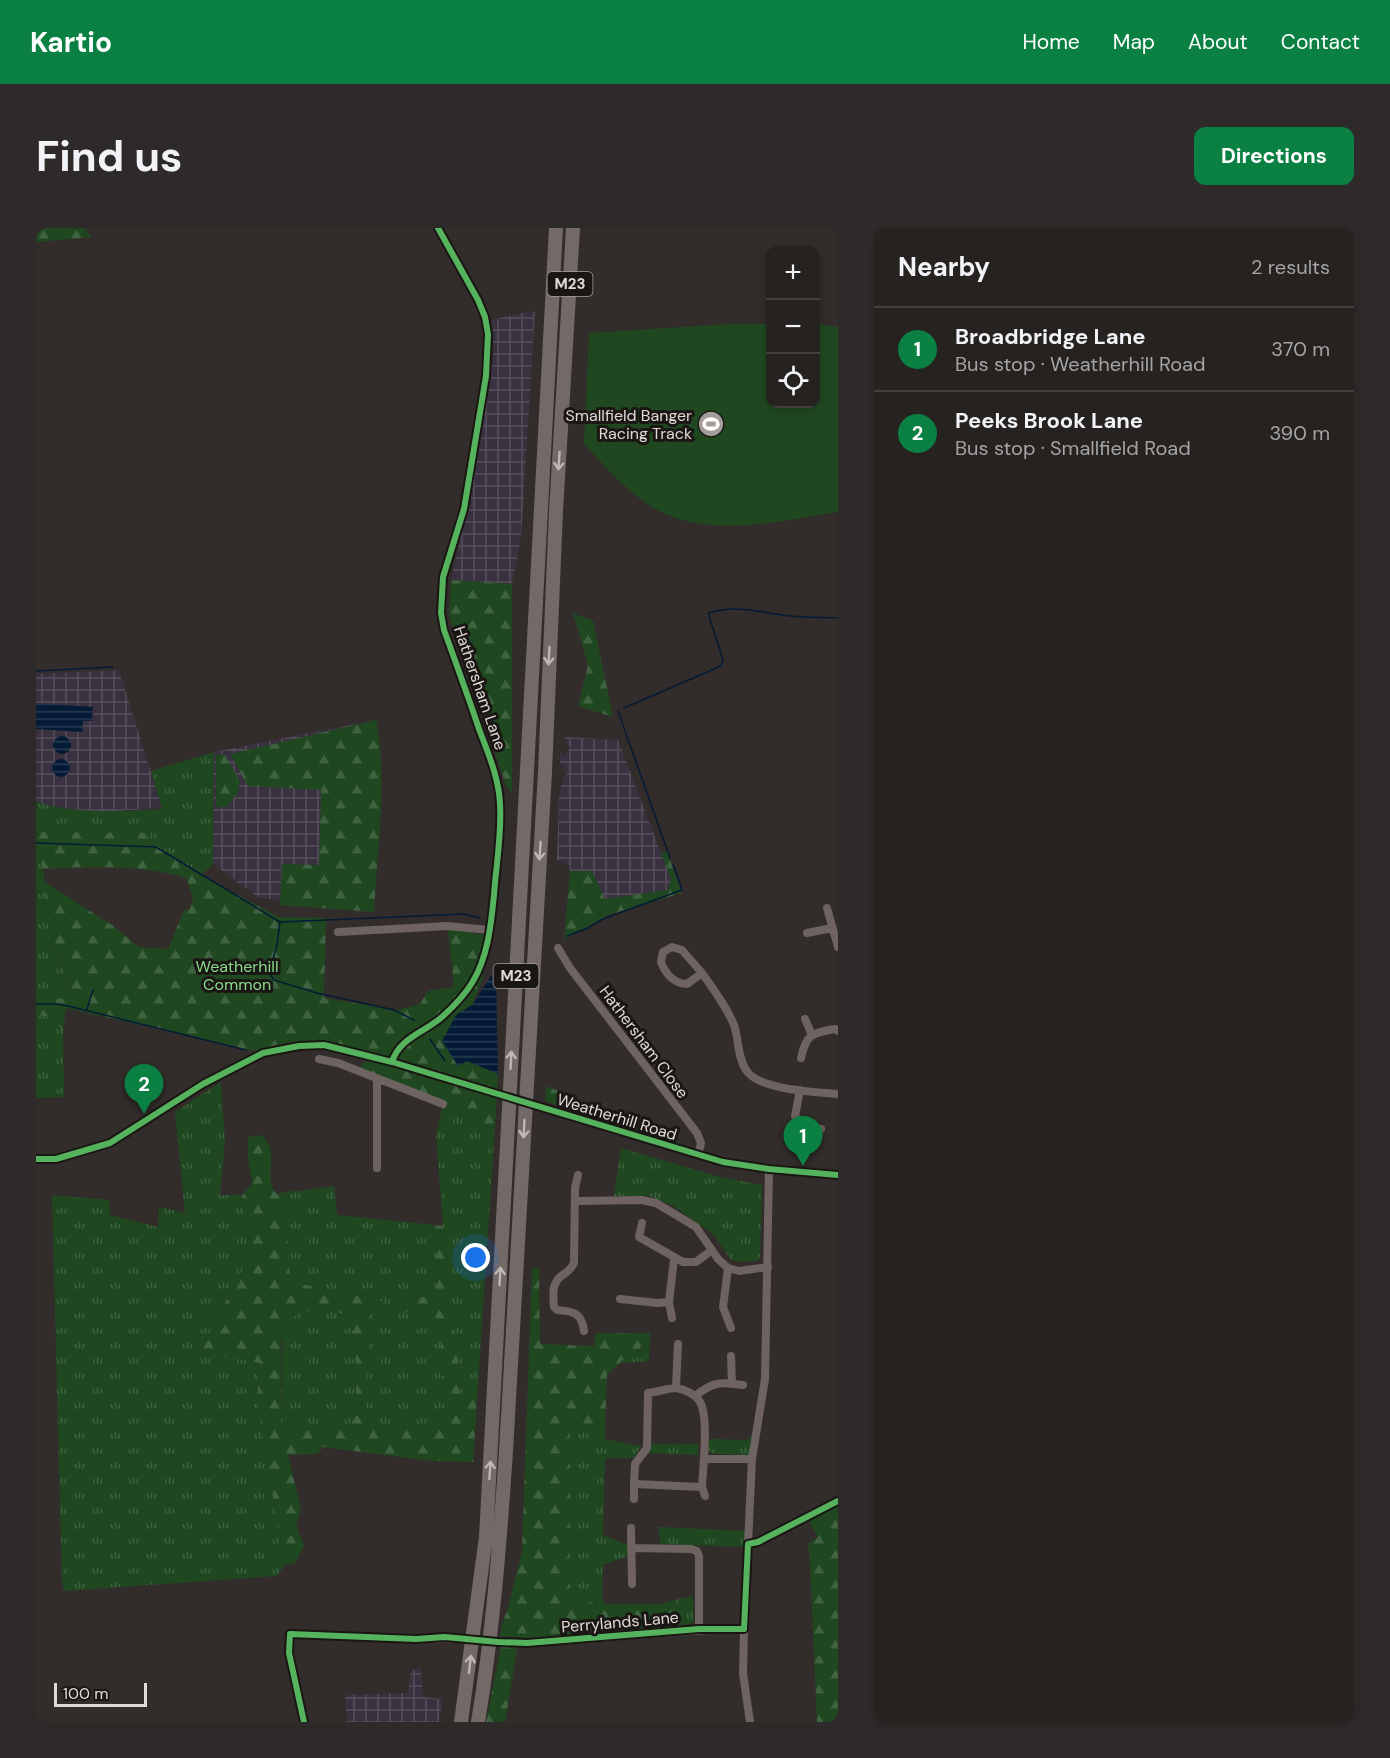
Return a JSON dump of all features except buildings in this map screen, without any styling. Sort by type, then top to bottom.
[{"type":"highway","name":"M23","points":[[461,1722],[486,1537],[556,228]]},
{"type":"highway","name":"M23","points":[[478,1722],[500,1541],[506,1451],[573,228]]},
{"type":"street","name":"Hathersham Lane","points":[[392,1062],[402,1045],[441,1018],[473,982],[484,955],[490,930],[500,827],[498,788],[494,769],[444,630],[441,613],[443,578],[464,509],[486,376],[488,334],[485,317],[478,300],[438,228]]},
{"type":"street","points":[[827,908],[838,947]]},
{"type":"street","points":[[338,932],[447,926],[490,930]]},
{"type":"street","points":[[807,933],[832,928]]},
{"type":"street","points":[[702,974],[687,984],[677,983],[663,966],[661,956],[667,948],[678,947],[702,974],[722,1000],[735,1027],[738,1050],[746,1071],[762,1082],[801,1090],[838,1094]]},
{"type":"street","name":"Hathersham Close","points":[[558,948],[578,978],[696,1133],[700,1143],[698,1155]]},
{"type":"street","points":[[805,1019],[812,1035]]},
{"type":"street","points":[[801,1058],[804,1043],[812,1035],[835,1029],[838,1031]]},
{"type":"street","name":"Weatherhill Road","points":[[36,1159],[56,1158],[110,1143],[202,1084],[263,1053],[299,1046],[324,1045],[392,1062],[723,1162],[838,1174]]},
{"type":"street","points":[[338,1063],[342,1049]]},
{"type":"street","points":[[318,1059],[338,1063],[443,1104]]},
{"type":"street","points":[[377,1079],[377,1168]]},
{"type":"street","points":[[801,1090],[795,1116],[804,1126],[820,1129]]},
{"type":"street","points":[[750,1722],[743,1673],[744,1629],[749,1493],[752,1458],[765,1379],[769,1168]]},
{"type":"street","points":[[578,1175],[575,1188],[574,1263],[553,1288],[554,1307],[557,1310],[568,1310],[578,1316],[584,1331]]},
{"type":"street","points":[[576,1201],[642,1200],[656,1203],[696,1227],[722,1264],[728,1268],[739,1271],[768,1267]]},
{"type":"street","points":[[642,1223],[639,1237],[674,1259],[696,1262],[712,1250]]},
{"type":"street","points":[[672,1318],[669,1302],[674,1259]]},
{"type":"street","points":[[728,1268],[723,1307],[731,1328]]},
{"type":"street","points":[[620,1299],[669,1302]]},
{"type":"street","points":[[676,1388],[681,1360],[678,1344]]},
{"type":"street","points":[[731,1356],[732,1383]]},
{"type":"street","points":[[695,1396],[707,1386],[717,1383],[743,1385]]},
{"type":"street","points":[[634,1499],[635,1464],[647,1448],[648,1394],[676,1388],[695,1396],[704,1409],[702,1488],[705,1496]]},
{"type":"street","points":[[704,1459],[752,1458]]},
{"type":"street","points":[[634,1484],[702,1488]]},
{"type":"street","points":[[748,1544],[758,1542],[838,1501]]},
{"type":"street","points":[[631,1528],[632,1584]]},
{"type":"street","points":[[631,1548],[697,1551],[699,1556],[699,1629]]},
{"type":"street","name":"Perrylands Lane","points":[[498,1642],[553,1641],[699,1629],[744,1629]]},
{"type":"street","points":[[304,1722],[289,1653],[290,1634],[416,1639],[465,1638]]},
{"type":"shaded area","points":[[535,312],[521,538],[512,584],[451,580],[477,460],[494,351],[492,320]]},
{"type":"shaded area","points":[[119,670],[162,808],[100,812],[62,809],[36,802],[36,674]]},
{"type":"shaded area","points":[[376,720],[374,908],[259,898],[213,864],[214,752]]},
{"type":"shaded area","points":[[565,737],[618,740],[671,879],[669,890],[604,899],[592,871],[570,871],[569,865],[557,860],[559,794],[567,773],[560,764],[560,752],[564,756],[570,748]]},
{"type":"shaded area","points":[[421,1667],[423,1697],[443,1699],[439,1722],[347,1722],[345,1695],[408,1693],[411,1671]]},
{"type":"green space","points":[[36,228],[84,228],[92,237],[36,242]]},
{"type":"green space","name":"Smallfield Banger Racing Track","points":[[730,324],[766,324],[766,408],[820,408],[820,325],[838,327],[838,512],[743,525],[696,523],[673,517],[633,494],[584,444],[589,333]]},
{"type":"green space","points":[[451,580],[512,584],[512,793],[506,785],[449,616]]},
{"type":"green space","points":[[573,613],[593,621],[613,717],[578,706],[588,665]]},
{"type":"green space","points":[[376,720],[381,791],[374,912],[280,905],[282,864],[319,865],[321,790],[248,786],[230,754]]},
{"type":"green space","points":[[214,752],[213,864],[202,875],[156,847],[145,845],[148,834],[36,832],[36,802],[83,810],[162,809],[151,771]]},
{"type":"green space","points":[[224,754],[240,781],[238,792],[227,807],[216,807],[216,755]]},
{"type":"green space","name":"Weatherhill Common","points":[[36,832],[149,833],[145,845],[158,846],[198,874],[279,917],[326,918],[324,998],[398,1010],[420,1004],[428,991],[454,987],[448,929],[484,935],[483,978],[472,1005],[456,1015],[467,1061],[498,1074],[495,1127],[358,1070],[369,1057],[324,1045],[263,1053],[66,1008],[63,1032],[53,1017],[36,1015],[36,1002],[73,997],[53,943],[43,881],[112,925],[139,947],[168,949],[184,910],[190,909],[193,898],[187,879],[171,874],[116,868],[43,869],[36,853]]},
{"type":"green space","points":[[667,852],[682,893],[608,915],[564,940],[570,871],[592,871],[605,899],[668,890],[671,879],[661,853]]},
{"type":"green space","points":[[36,853],[43,869],[53,944],[73,998],[36,1002]]},
{"type":"green space","points":[[36,1015],[53,1017],[63,1032],[64,1097],[36,1098]]},
{"type":"green space","points":[[221,1082],[225,1141],[220,1195],[242,1195],[251,1256],[199,1351],[260,1362],[257,1399],[284,1565],[277,1576],[64,1591],[52,1195],[109,1200],[110,1215],[158,1227],[159,1207],[185,1213],[175,1112]]},
{"type":"green space","points":[[546,1086],[668,1136],[689,1148],[545,1101]]},
{"type":"green space","points":[[443,1104],[469,1118],[495,1127],[477,1400],[461,1399],[436,1135]]},
{"type":"green space","points":[[262,1135],[269,1145],[271,1184],[277,1194],[295,1190],[285,1200],[290,1278],[299,1284],[362,1294],[384,1302],[370,1309],[366,1411],[368,1426],[447,1429],[439,1319],[420,1311],[396,1313],[392,1306],[404,1296],[437,1298],[435,1225],[443,1226],[461,1399],[477,1400],[473,1462],[432,1461],[323,1447],[317,1454],[288,1455],[301,1509],[296,1525],[304,1546],[295,1563],[284,1565],[257,1399],[260,1363],[199,1351],[251,1256],[242,1195],[252,1184],[248,1137]],"holes":[[[301,1311],[337,1312],[351,1316],[355,1343],[357,1380],[353,1425],[332,1431],[281,1426],[281,1341],[291,1320]]]},
{"type":"green space","points":[[621,1148],[720,1177],[762,1185],[758,1261],[731,1260],[713,1234],[673,1206],[650,1196],[614,1196]]},
{"type":"green space","points":[[334,1186],[337,1215],[435,1225],[447,1429],[332,1431],[281,1426],[285,1193]]},
{"type":"green space","points":[[532,1268],[539,1268],[540,1344],[594,1346],[596,1333],[640,1333],[644,1338],[639,1351],[626,1357],[607,1375],[605,1425],[570,1423],[570,1601],[585,1604],[602,1598],[606,1604],[660,1604],[675,1600],[685,1625],[570,1637],[500,1636],[522,1551]]},
{"type":"green space","points":[[640,1333],[650,1333],[649,1361],[620,1363],[626,1357],[640,1351],[644,1338]]},
{"type":"green space","points":[[570,1423],[605,1425],[605,1439],[641,1446],[634,1458],[605,1458],[603,1535],[628,1545],[628,1556],[603,1565],[602,1598],[585,1604],[570,1602],[569,1592]]},
{"type":"green space","points":[[756,1431],[750,1455],[714,1454],[709,1451],[709,1439],[748,1440]]},
{"type":"green space","points":[[651,1444],[698,1444],[698,1455],[646,1453]]},
{"type":"green space","points":[[838,1506],[838,1722],[817,1722],[808,1544],[818,1537],[809,1521]]},
{"type":"green space","points":[[659,1527],[746,1531],[743,1547],[660,1544]]},
{"type":"green space","points":[[693,1596],[694,1622],[685,1625],[675,1600]]},
{"type":"green space","points":[[501,1646],[515,1647],[517,1650],[506,1717],[505,1722],[486,1722]]},
{"type":"water","points":[[36,703],[93,707],[92,721],[83,721],[82,732],[36,729]]},
{"type":"water","points":[[62,736],[68,739],[71,745],[68,751],[62,754],[56,751],[53,745],[56,739]]},
{"type":"water","points":[[61,759],[67,762],[70,768],[67,774],[61,777],[55,774],[52,768],[55,762]]},
{"type":"water","points":[[496,968],[498,1074],[467,1061],[458,1066],[442,1041],[456,1015],[472,1005]]},
{"type":"waterway","points":[[624,708],[721,666],[723,660],[708,613],[741,609],[797,617],[838,618]]},
{"type":"waterway","points":[[36,671],[113,667]]},
{"type":"waterway","points":[[618,711],[670,858]]},
{"type":"waterway","points":[[36,843],[156,847],[280,922],[464,914],[480,918]]},
{"type":"waterway","points":[[567,936],[603,919],[682,890],[673,864]]},
{"type":"waterway","points":[[280,922],[277,945],[269,973],[274,980],[317,993],[394,1010],[414,1020]]},
{"type":"waterway","points":[[87,1009],[93,990]]},
{"type":"waterway","points":[[36,1004],[68,1006],[246,1050]]},
{"type":"waterway","points":[[430,1039],[445,1061]]},
{"type":"cycle path","points":[[392,1062],[395,1054],[406,1041],[442,1017],[462,997],[477,973],[490,929],[500,827],[499,794],[495,775],[444,630],[441,613],[443,577],[464,509],[486,376],[488,334],[485,317],[478,300],[438,228]]},
{"type":"cycle path","points":[[36,1159],[56,1159],[110,1143],[203,1084],[263,1053],[299,1046],[324,1045],[392,1062],[723,1162],[838,1175]]},
{"type":"cycle path","points":[[304,1722],[289,1653],[290,1634],[416,1639],[445,1637],[527,1643],[699,1629],[744,1629],[748,1544],[758,1542],[838,1501]]},
{"type":"place","name":"Smallfield Banger Racing Track","points":[[711,424]]},
{"type":"place","name":"Peeks Brook Lane","points":[[144,1114]]},
{"type":"place","name":"Broadbridge Lane","points":[[803,1166]]}]
